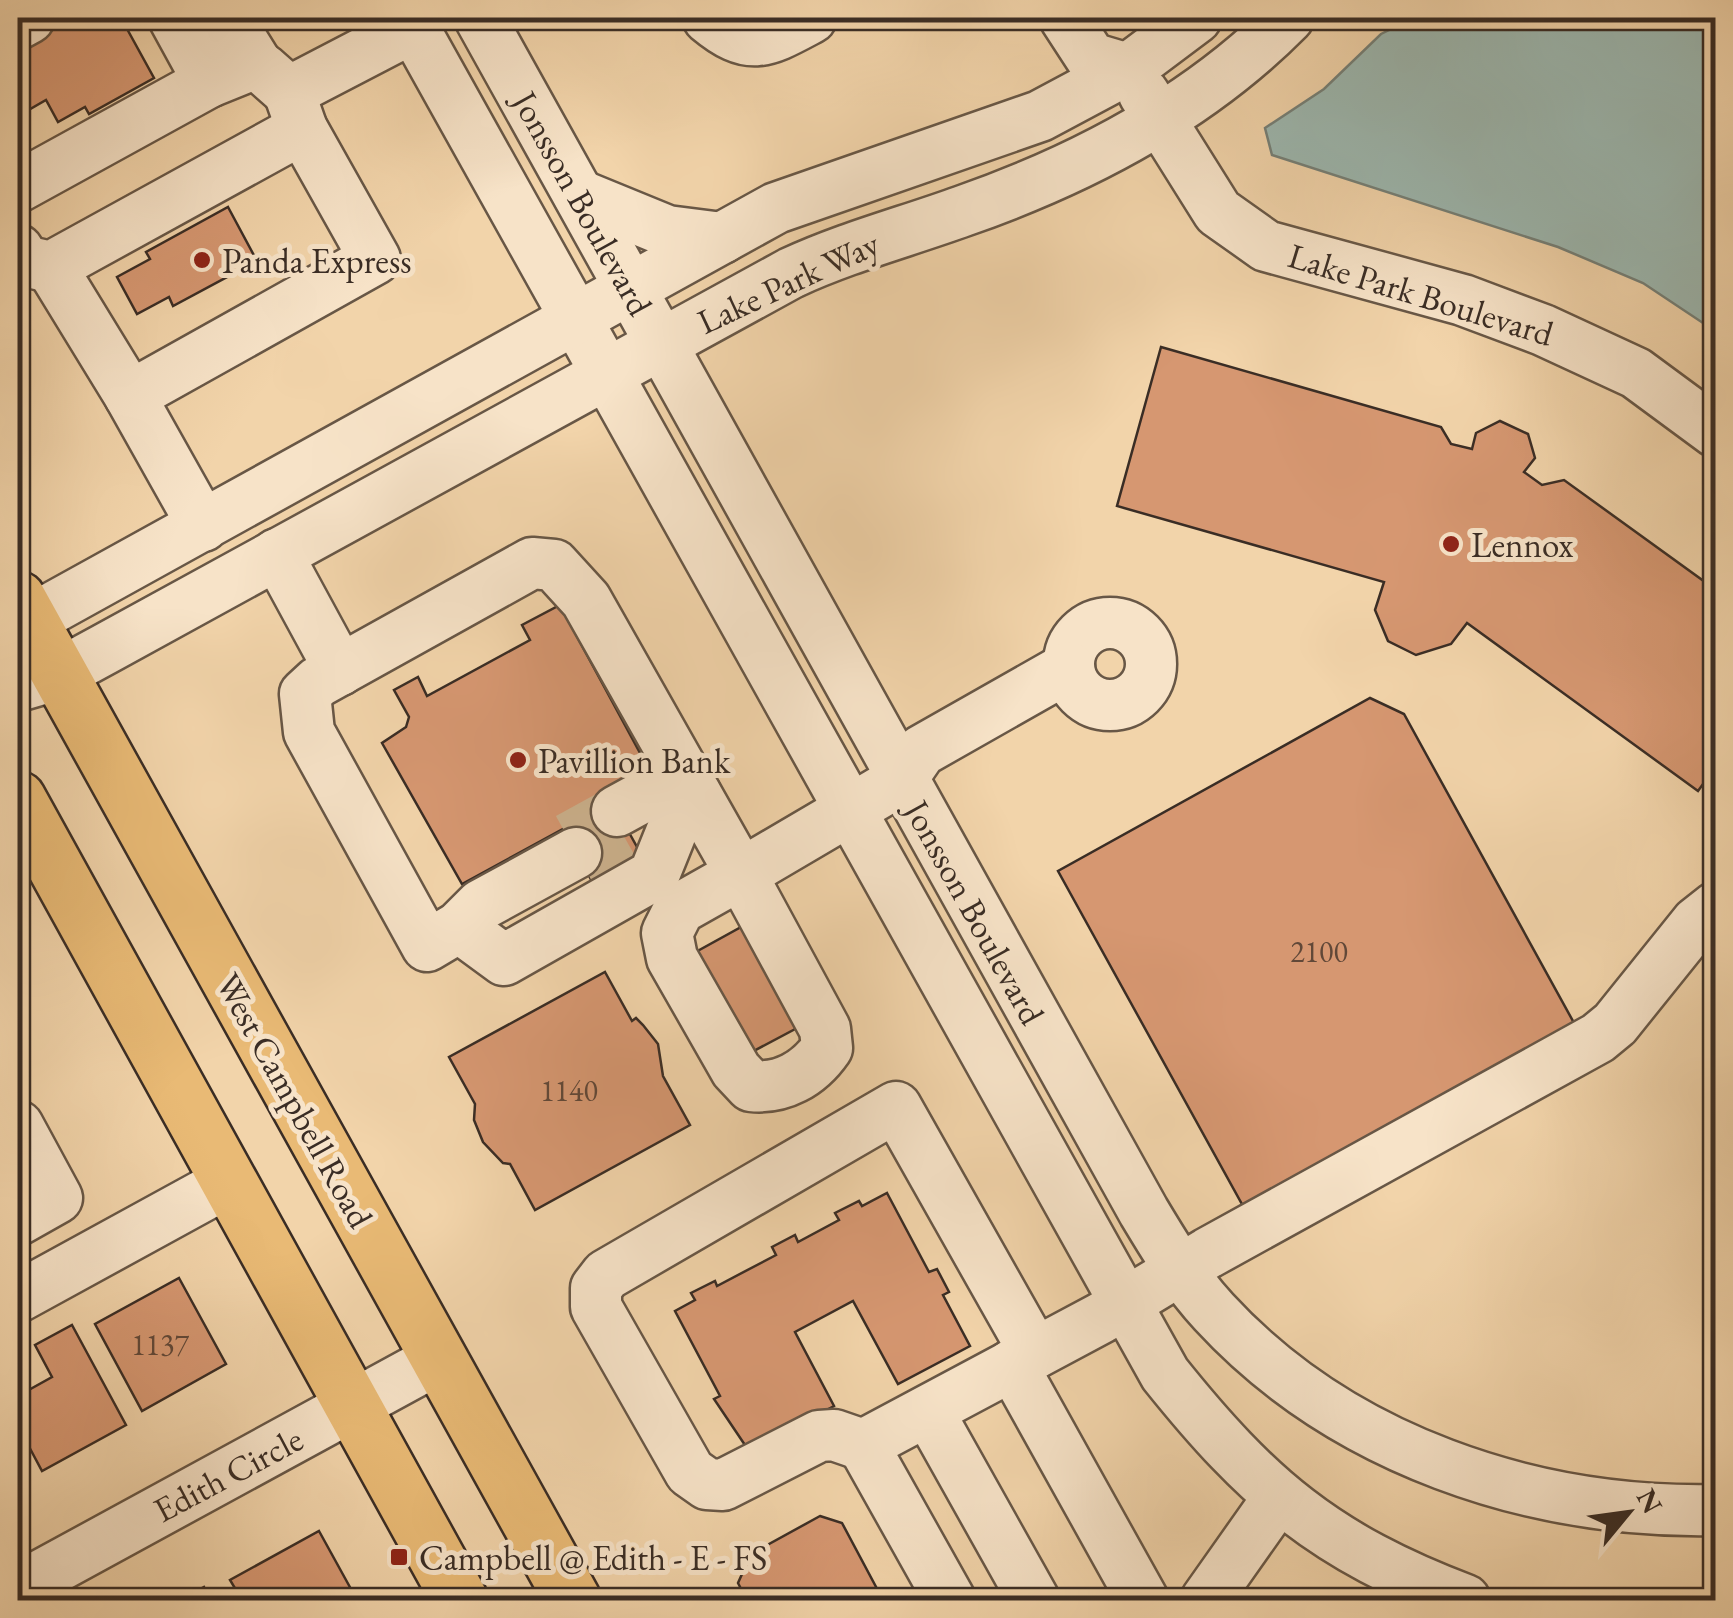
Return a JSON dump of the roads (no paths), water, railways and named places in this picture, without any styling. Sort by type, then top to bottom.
[{"type":"main road","name":"West Campbell Road","points":[[22,615],[38,680],[438,1359],[573,1600]]},
{"type":"main road","points":[[18,799],[460,1600]]},
{"type":"street","points":[[18,24],[29,18]]},
{"type":"street","points":[[174,18],[208,82]]},
{"type":"street","points":[[130,396],[375,259],[282,94],[228,18]]},
{"type":"street","name":"Jonsson Boulevard","points":[[480,18],[902,780],[1180,1271],[1215,1313],[1271,1364],[1351,1420],[1402,1448],[1524,1492],[1590,1506],[1716,1510]]},
{"type":"street","points":[[725,29],[758,42],[811,18]]},
{"type":"street","points":[[1065,18],[1091,58],[1128,69],[1138,29],[1130,18]]},
{"type":"street","name":"Lake Park Way","points":[[22,615],[203,526],[776,208],[1040,116],[1128,69],[1196,18]]},
{"type":"street","name":"Lake Park Way","points":[[38,680],[842,249],[963,212],[1053,176],[1160,121],[1248,58],[1288,18]]},
{"type":"street","points":[[203,526],[130,396],[34,258],[282,94],[411,22]]},
{"type":"street","name":"Jonsson Boulevard","points":[[411,22],[1124,1305],[1176,1388],[1209,1428],[1278,1498],[1310,1524],[1370,1560],[1466,1600]]},
{"type":"street","name":"Lake Park Boulevard","points":[[1128,69],[1218,212],[1266,246],[1462,300],[1543,330],[1636,372],[1716,432]]},
{"type":"street","points":[[18,187],[208,82],[282,94]]},
{"type":"street","points":[[579,195],[668,231],[722,238]]},
{"type":"street","points":[[277,554],[340,670]]},
{"type":"street","points":[[576,853],[472,890],[460,928],[427,946],[309,732],[305,694],[340,670],[532,564],[554,565],[586,600],[690,799],[741,874],[902,780],[936,781],[1045,717],[1081,684]]},
{"type":"street","points":[[625,826],[650,792],[690,799]]},
{"type":"street","points":[[460,928],[504,960],[654,876],[690,799]]},
{"type":"street","points":[[863,1444],[1124,1305],[1598,1038],[1615,1024],[1697,922],[1716,906]]},
{"type":"street","points":[[950,1600],[863,1444],[834,1434],[819,1436],[723,1485],[706,1484],[690,1472],[596,1307],[596,1288],[606,1275],[896,1107],[1142,1600]]},
{"type":"street","points":[[18,1126],[57,1198],[18,1220]]},
{"type":"street","points":[[18,1297],[228,1182]]},
{"type":"street","name":"Edith Circle","points":[[18,1588],[438,1359]]},
{"type":"street","points":[[928,1412],[1034,1600]]},
{"type":"street","points":[[1206,1600],[1278,1498]]},
{"type":"water","points":[[1414,18],[1715,18],[1715,331],[1643,283],[1558,247],[1272,155],[1265,128],[1324,89],[1381,34]]},
{"type":"tunnel","points":[[568,838],[617,811]]},
{"type":"tunnel","points":[[585,869],[634,841]]},
{"type":"place","name":"Panda Express","points":[[202,260]]},
{"type":"place","name":"Lennox","points":[[1451,544]]},
{"type":"place","name":"Pavillion Bank","points":[[518,760]]},
{"type":"place","name":"Campbell @ Edith - E - FS","points":[[399,1557]]}]
